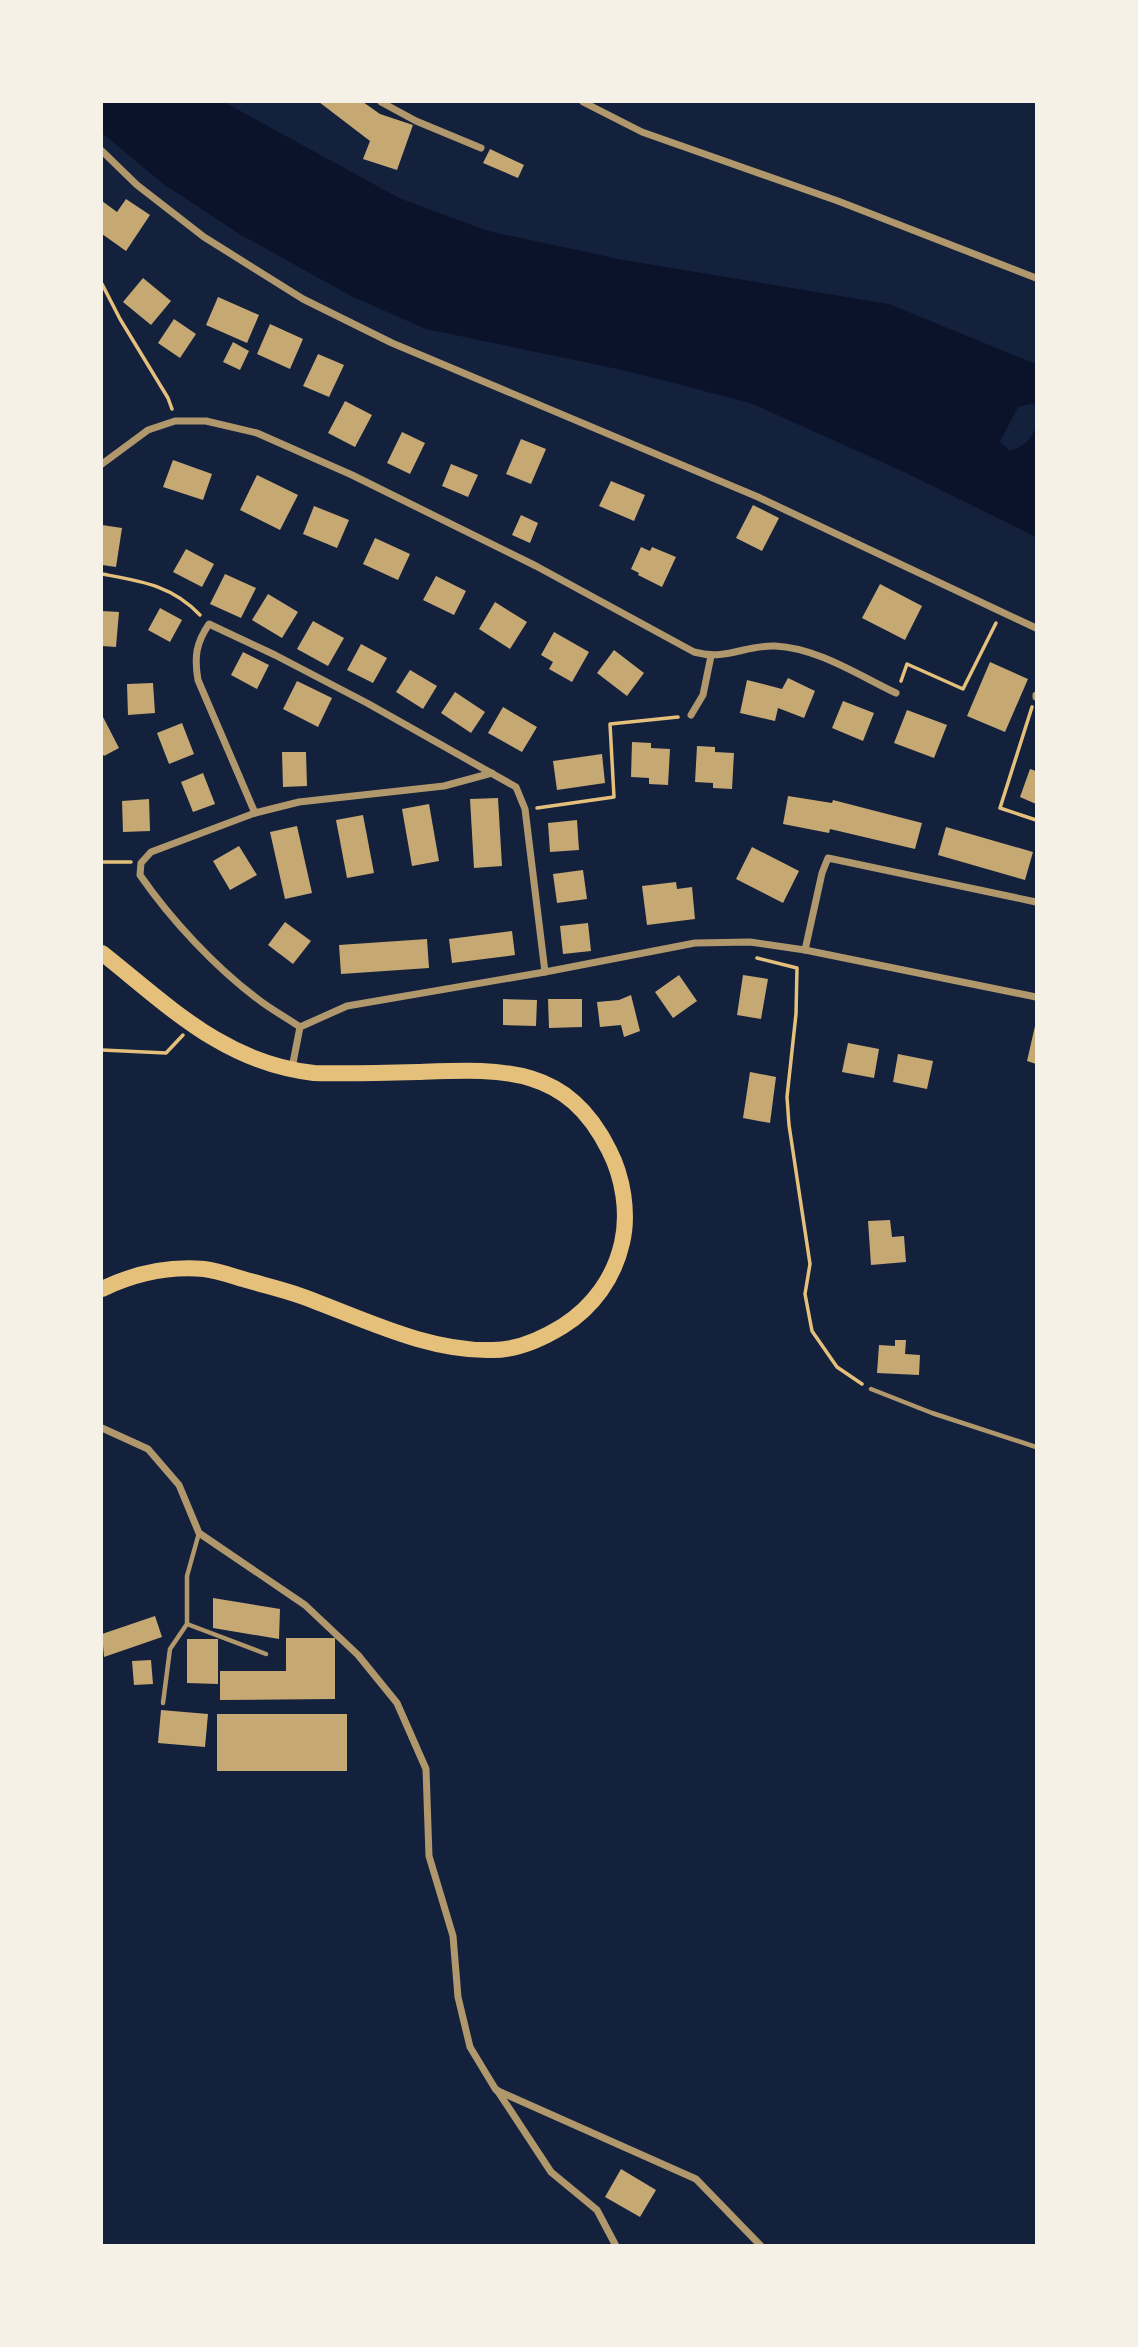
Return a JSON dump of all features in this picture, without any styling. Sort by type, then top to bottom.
[{"type":"main road","points":[[102,953],[192,1025],[227,1048],[254,1060],[291,1071],[340,1074],[482,1069],[513,1072],[556,1088],[592,1118],[612,1157],[624,1203],[623,1239],[617,1261],[607,1283],[596,1298],[574,1319],[552,1333],[528,1344],[496,1350],[472,1350],[408,1336],[299,1295],[204,1269],[179,1269],[138,1275],[102,1289]]},
{"type":"street","points":[[381,102],[416,121],[481,148]]},
{"type":"street","points":[[583,102],[642,132],[838,201],[1037,278]]},
{"type":"street","points":[[102,151],[137,185],[204,237],[303,299],[392,343],[758,497],[1037,628]]},
{"type":"street","points":[[102,464],[148,430],[175,421],[206,421],[257,433],[352,475],[536,566],[694,652],[711,656],[773,646],[794,648],[816,655],[896,693]]},
{"type":"street","points":[[255,813],[198,680],[195,660],[198,640],[209,624],[355,697],[516,787],[525,809],[545,972]]},
{"type":"street","points":[[691,715],[703,695],[711,656]]},
{"type":"street","points":[[300,1027],[260,1001],[220,966],[156,898],[140,875],[141,863],[151,852],[255,813],[299,802],[443,786],[492,773]]},
{"type":"street","points":[[805,950],[822,873],[828,858],[1037,902]]},
{"type":"street","points":[[300,1027],[347,1006],[695,943],[750,942],[805,950],[1037,997]]},
{"type":"street","points":[[291,1071],[300,1027]]},
{"type":"street","points":[[102,1428],[148,1449],[179,1485],[198,1533],[305,1605],[358,1655],[397,1703],[426,1769],[429,1856],[453,1936],[458,1997],[470,2047],[551,2172],[597,2210],[616,2245]]},
{"type":"street","points":[[496,2090],[695,2179],[761,2245]]},
{"type":"lane","points":[[871,1389],[932,1413],[1037,1447]]},
{"type":"lane","points":[[163,1703],[170,1649],[187,1624],[187,1576],[198,1533]]},
{"type":"lane","points":[[187,1624],[266,1654]]},
{"type":"path","points":[[102,284],[168,398],[175,421]]},
{"type":"path","points":[[102,575],[147,582],[186,600],[209,624]]},
{"type":"path","points":[[896,693],[907,664],[963,689],[1001,611]]},
{"type":"path","points":[[1036,696],[1000,808],[1037,820]]},
{"type":"path","points":[[525,809],[614,797],[610,724],[691,715]]},
{"type":"path","points":[[102,862],[141,863]]},
{"type":"path","points":[[750,942],[751,956],[797,968],[796,1014],[787,1097],[810,1264],[805,1294],[812,1331],[837,1367],[871,1389]]},
{"type":"path","points":[[102,1042],[102,1050],[166,1053],[192,1025]]},
{"type":"water","points":[[102,102],[224,102],[399,198],[488,231],[624,260],[889,304],[1036,364],[1036,405],[1018,407],[1000,442],[1009,450],[1019,447],[1029,439],[1036,427],[1036,537],[902,471],[750,403],[627,371],[426,329],[353,297],[241,235],[162,183],[102,133]]},
{"type":"building","points":[[319,102],[363,102],[380,114],[413,125],[397,170],[363,159],[370,141]]},
{"type":"building","points":[[490,149],[524,165],[518,178],[483,163]]},
{"type":"building","points":[[126,199],[150,215],[126,251],[102,234],[102,201],[117,212]]},
{"type":"building","points":[[143,278],[171,301],[151,325],[123,302]]},
{"type":"building","points":[[218,297],[259,315],[247,343],[206,325]]},
{"type":"building","points":[[174,319],[196,334],[180,358],[158,343]]},
{"type":"building","points":[[270,324],[303,339],[290,369],[257,354]]},
{"type":"building","points":[[233,342],[249,351],[240,370],[223,362]]},
{"type":"building","points":[[318,354],[344,365],[329,397],[303,386]]},
{"type":"building","points":[[345,401],[372,415],[355,447],[328,433]]},
{"type":"building","points":[[402,432],[425,443],[410,474],[387,463]]},
{"type":"building","points":[[521,439],[546,449],[531,484],[506,474]]},
{"type":"building","points":[[173,460],[212,474],[203,500],[163,487]]},
{"type":"building","points":[[451,464],[478,475],[468,497],[442,486]]},
{"type":"building","points":[[257,475],[298,495],[280,530],[240,510]]},
{"type":"building","points":[[611,481],[645,495],[634,521],[599,506]]},
{"type":"building","points":[[753,505],[779,518],[762,551],[736,538]]},
{"type":"building","points":[[314,506],[349,520],[337,548],[303,534]]},
{"type":"building","points":[[521,515],[538,523],[530,543],[512,535]]},
{"type":"building","points":[[102,525],[122,528],[116,567],[102,565]]},
{"type":"building","points":[[375,538],[410,554],[398,580],[363,564]]},
{"type":"building","points":[[641,547],[650,551],[652,547],[676,557],[662,587],[631,569]]},
{"type":"building","points":[[186,549],[214,564],[202,587],[173,572]]},
{"type":"building","points":[[225,574],[256,588],[241,618],[210,604]]},
{"type":"building","points":[[436,576],[466,591],[454,615],[423,600]]},
{"type":"building","points":[[880,584],[922,606],[905,640],[862,618]]},
{"type":"building","points":[[268,594],[298,612],[282,638],[252,620]]},
{"type":"building","points":[[495,602],[527,622],[510,649],[479,629]]},
{"type":"building","points":[[160,608],[182,620],[170,642],[148,630]]},
{"type":"building","points":[[102,611],[119,612],[116,647],[102,646]]},
{"type":"building","points":[[313,621],[344,638],[328,666],[297,649]]},
{"type":"building","points":[[554,632],[589,652],[572,682],[549,669],[553,662],[541,655]]},
{"type":"building","points":[[361,644],[387,658],[373,683],[347,670]]},
{"type":"building","points":[[614,650],[644,673],[627,696],[597,673]]},
{"type":"building","points":[[243,652],[269,665],[257,689],[231,675]]},
{"type":"building","points":[[990,662],[1028,679],[1005,732],[967,716]]},
{"type":"building","points":[[410,670],[437,686],[423,709],[396,692]]},
{"type":"building","points":[[788,678],[815,691],[804,718],[778,708],[775,721],[740,713],[747,680],[782,689]]},
{"type":"building","points":[[297,681],[332,698],[318,727],[283,709]]},
{"type":"building","points":[[153,683],[155,713],[128,715],[127,684]]},
{"type":"building","points":[[455,692],[485,712],[471,733],[441,713]]},
{"type":"building","points":[[843,701],[874,713],[863,741],[832,728]]},
{"type":"building","points":[[503,707],[537,727],[522,752],[488,733]]},
{"type":"building","points":[[907,710],[947,725],[934,758],[894,743]]},
{"type":"building","points":[[102,715],[119,748],[104,756],[102,753]]},
{"type":"building","points":[[182,723],[194,754],[169,764],[157,733]]},
{"type":"building","points":[[632,742],[651,743],[651,748],[670,749],[668,785],[649,784],[649,778],[631,777]]},
{"type":"building","points":[[697,746],[715,747],[715,752],[734,753],[732,789],[713,788],[713,783],[695,782]]},
{"type":"building","points":[[282,752],[306,752],[307,786],[283,787]]},
{"type":"building","points":[[602,754],[605,783],[557,790],[553,761]]},
{"type":"building","points":[[1030,769],[1036,771],[1036,804],[1020,797]]},
{"type":"building","points":[[203,773],[215,804],[193,812],[181,782]]},
{"type":"building","points":[[788,796],[832,803],[833,800],[922,823],[915,849],[830,829],[829,833],[783,824]]},
{"type":"building","points":[[498,798],[502,866],[474,868],[470,799]]},
{"type":"building","points":[[149,799],[150,831],[123,832],[122,801]]},
{"type":"building","points":[[429,804],[439,861],[412,866],[402,809]]},
{"type":"building","points":[[363,815],[374,873],[347,878],[336,820]]},
{"type":"building","points":[[577,820],[579,850],[550,852],[548,823]]},
{"type":"building","points":[[297,826],[312,893],[285,899],[270,832]]},
{"type":"building","points":[[946,827],[1033,852],[1025,880],[938,855]]},
{"type":"building","points":[[239,846],[257,875],[230,890],[213,861]]},
{"type":"building","points":[[752,847],[799,871],[783,903],[736,879]]},
{"type":"building","points":[[583,870],[587,899],[557,903],[553,874]]},
{"type":"building","points":[[676,882],[677,889],[692,887],[695,919],[647,925],[642,886]]},
{"type":"building","points":[[285,922],[311,941],[293,964],[268,945]]},
{"type":"building","points":[[588,923],[591,951],[563,954],[560,926]]},
{"type":"building","points":[[512,931],[515,955],[452,963],[449,939]]},
{"type":"building","points":[[427,939],[429,968],[341,974],[339,945]]},
{"type":"building","points":[[679,975],[697,1001],[673,1018],[655,992]]},
{"type":"building","points":[[743,975],[768,979],[761,1019],[737,1015]]},
{"type":"building","points":[[631,995],[640,1031],[624,1037],[621,1025],[600,1027],[597,1002],[619,1000]]},
{"type":"building","points":[[503,999],[537,1000],[536,1026],[503,1025]]},
{"type":"building","points":[[548,999],[582,999],[582,1027],[549,1028]]},
{"type":"building","points":[[1036,1026],[1036,1064],[1027,1061]]},
{"type":"building","points":[[848,1043],[879,1049],[874,1078],[842,1072]]},
{"type":"building","points":[[898,1054],[933,1061],[927,1089],[893,1082]]},
{"type":"building","points":[[750,1072],[776,1077],[770,1123],[743,1118]]},
{"type":"building","points":[[890,1220],[892,1237],[904,1236],[906,1262],[871,1265],[868,1221]]},
{"type":"building","points":[[895,1340],[906,1340],[905,1354],[920,1355],[919,1375],[877,1373],[879,1345],[895,1346]]},
{"type":"building","points":[[213,1598],[280,1609],[279,1639],[213,1628]]},
{"type":"building","points":[[155,1616],[162,1637],[104,1657],[102,1634]]},
{"type":"building","points":[[286,1638],[335,1638],[335,1699],[220,1700],[220,1671],[286,1671]]},
{"type":"building","points":[[187,1639],[218,1639],[218,1684],[187,1683]]},
{"type":"building","points":[[151,1660],[153,1684],[134,1685],[132,1661]]},
{"type":"building","points":[[161,1710],[208,1714],[205,1747],[158,1743]]},
{"type":"building","points":[[217,1714],[347,1714],[347,1771],[217,1771]]},
{"type":"building","points":[[621,2169],[656,2190],[640,2217],[605,2197]]}]
